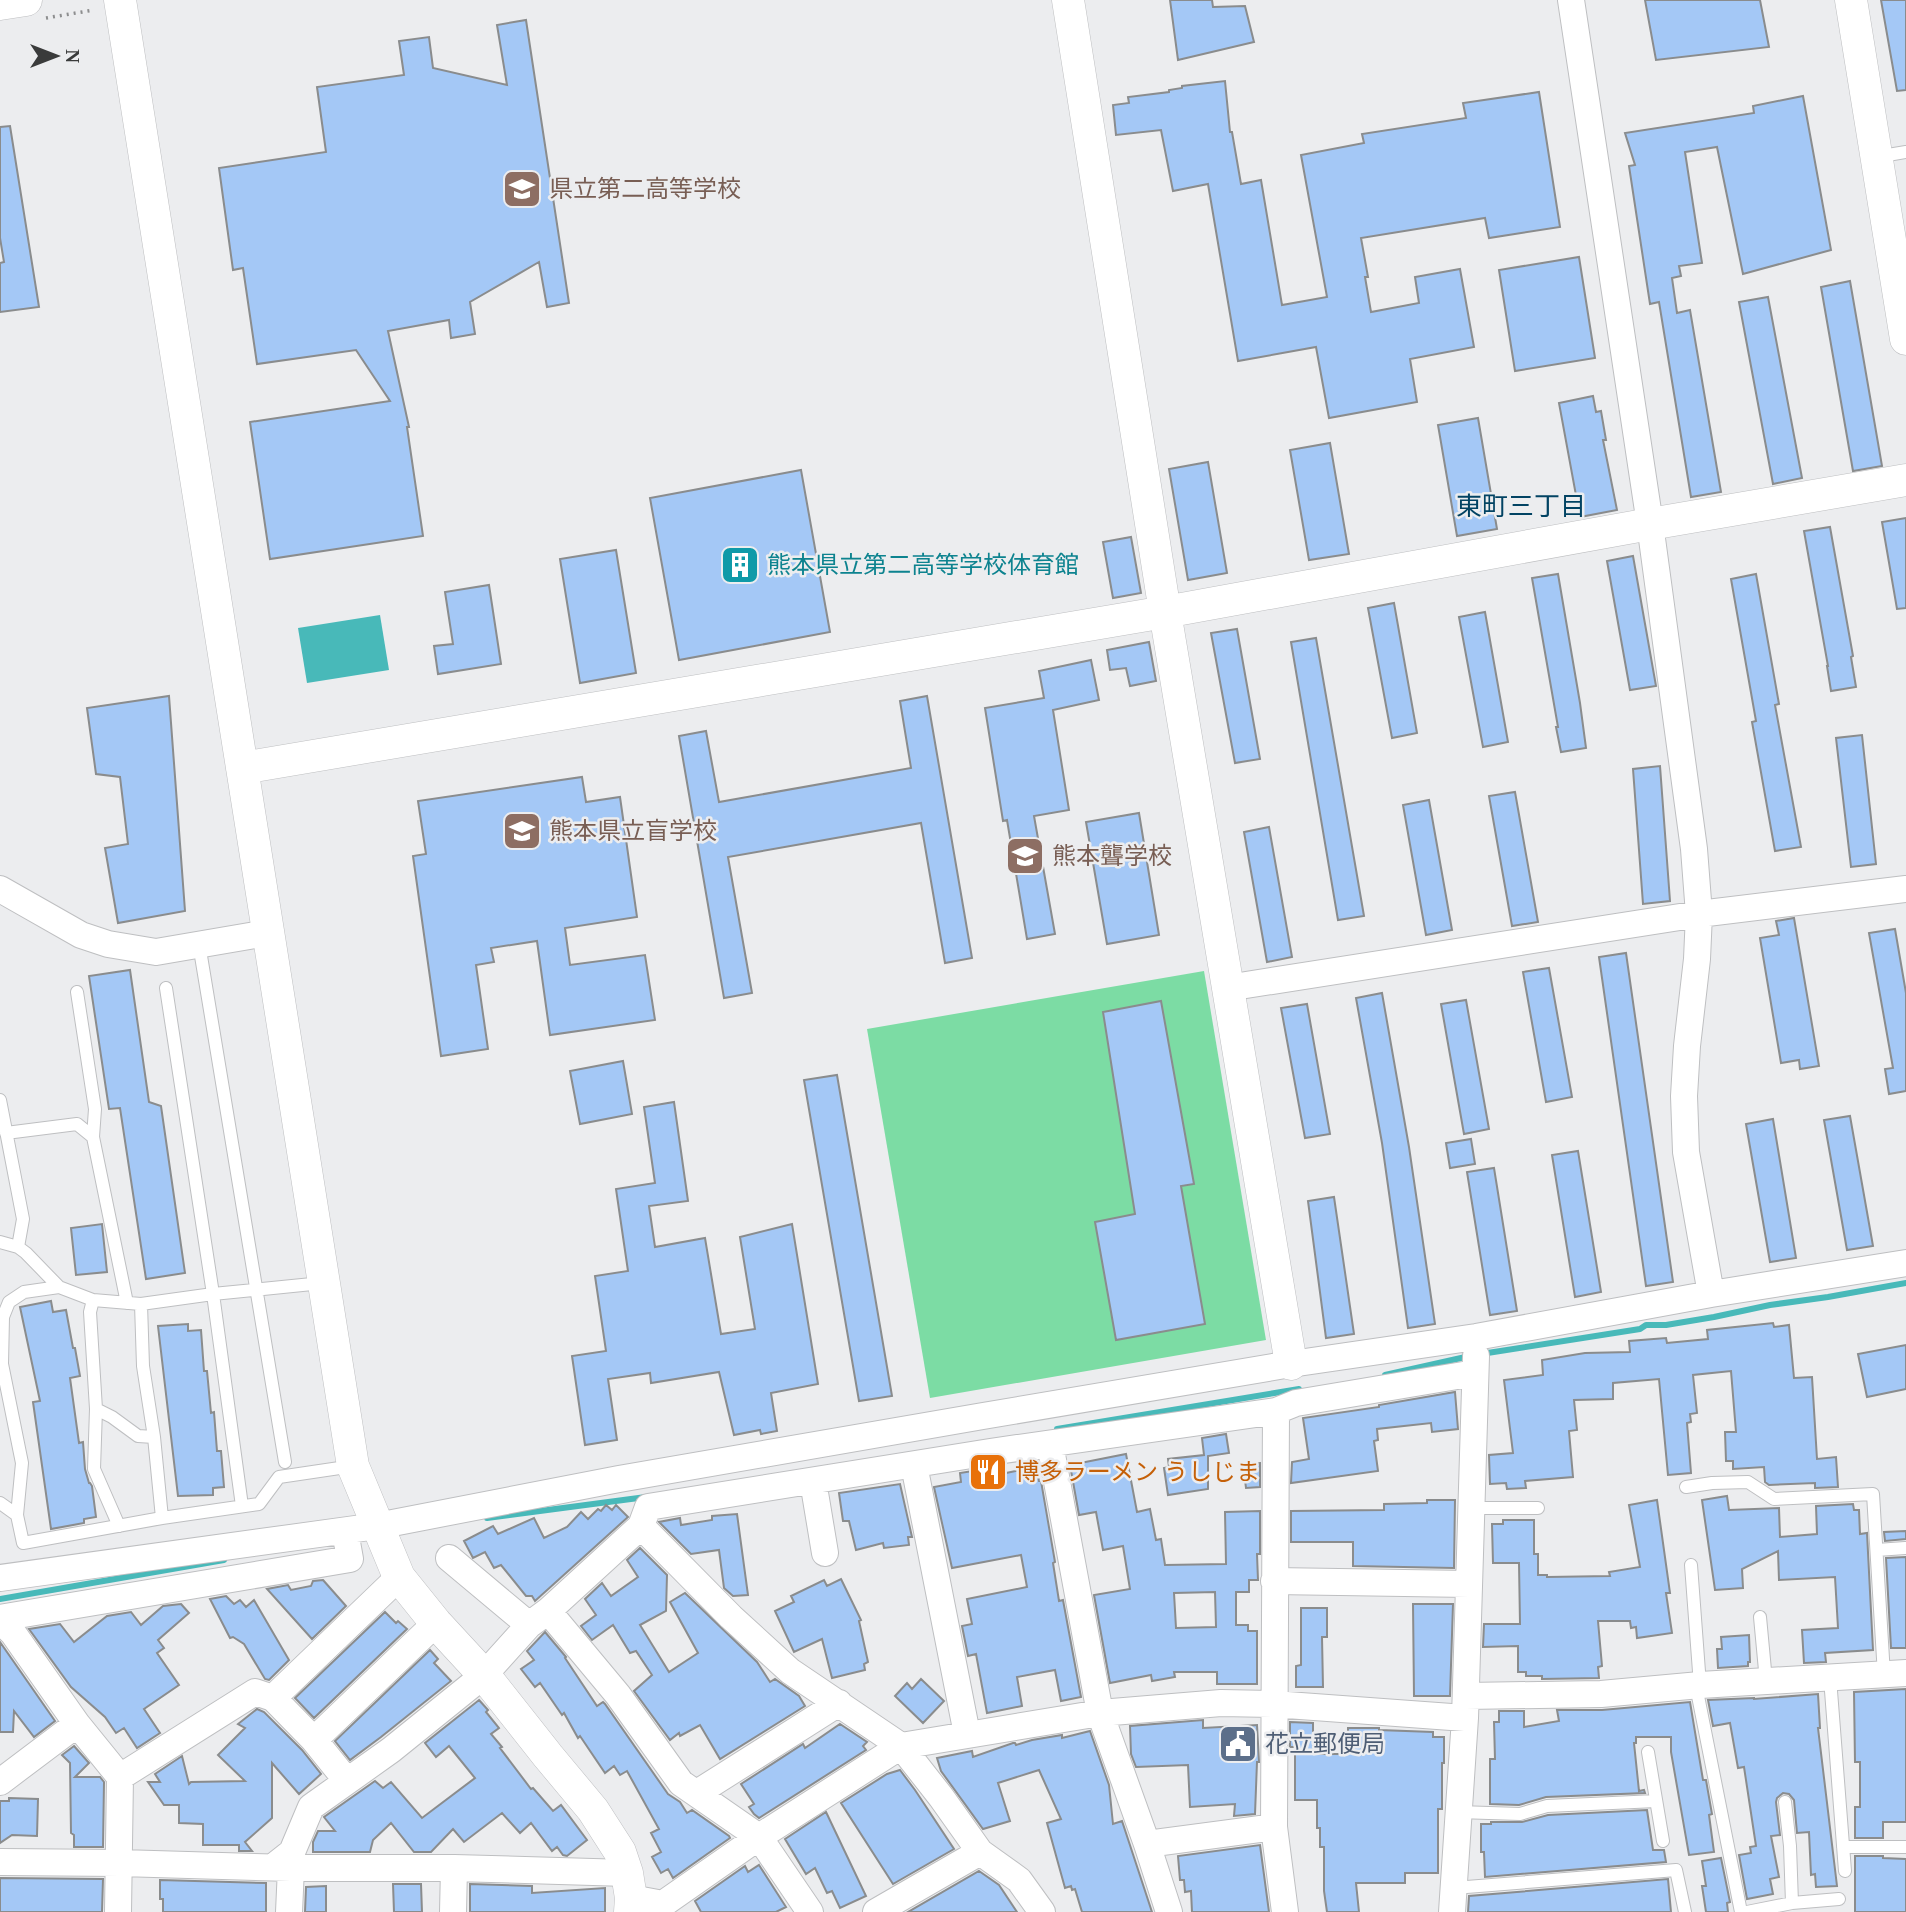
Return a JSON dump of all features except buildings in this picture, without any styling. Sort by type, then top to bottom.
[{"type":"street","points":[[1068,0],[1165,612],[1291,1364]]},
{"type":"street","points":[[1571,0],[1650,524],[1694,849],[1699,914],[1684,1096],[1686,1152],[1711,1294]]},
{"type":"street","points":[[1851,0],[1891,154],[1906,339]]},
{"type":"street","points":[[0,4],[32,10]]},
{"type":"street","points":[[112,4],[242,768],[353,1465],[399,1577],[436,1623],[484,1675],[593,1810],[620,1853],[629,1894]]},
{"type":"street","points":[[242,768],[1165,612],[1906,480]]},
{"type":"street","points":[[0,889],[81,935],[99,942],[156,952],[267,933]]},
{"type":"street","points":[[1227,988],[1699,914],[1906,889]]},
{"type":"street","points":[[0,1578],[377,1526],[633,1477],[983,1416],[1291,1364],[1476,1337],[1711,1294],[1906,1263]]},
{"type":"street","points":[[1453,1900],[1466,1707],[1476,1337]]},
{"type":"street","points":[[289,1912],[282,1868],[292,1852],[311,1807],[391,1749],[484,1675],[539,1618],[641,1526],[648,1507],[990,1452],[1276,1411],[1296,1403],[1475,1373]]},
{"type":"street","points":[[1276,1411],[1274,1827],[1285,1912]]},
{"type":"street","points":[[983,1416],[990,1452]]},
{"type":"street","points":[[1050,1444],[1100,1713],[1169,1912]]},
{"type":"street","points":[[914,1465],[967,1734]]},
{"type":"street","points":[[813,1481],[825,1553]]},
{"type":"street","points":[[641,1526],[790,1671],[901,1746],[980,1852],[1019,1880],[1042,1912]]},
{"type":"street","points":[[0,1619],[350,1559],[345,1531]]},
{"type":"street","points":[[449,1558],[539,1618],[618,1695],[681,1783],[759,1838],[810,1912]]},
{"type":"street","points":[[273,1698],[399,1577]]},
{"type":"street","points":[[1274,1581],[1469,1584]]},
{"type":"street","points":[[0,1619],[13,1633],[77,1724],[120,1777],[118,1912]]},
{"type":"street","points":[[314,1740],[436,1623]]},
{"type":"street","points":[[0,1862],[282,1868],[454,1868],[629,1894],[666,1908],[759,1838],[901,1746],[1100,1713],[1221,1703],[1466,1707],[1698,1685],[1895,1674]]},
{"type":"street","points":[[120,1777],[256,1692],[273,1698],[314,1740],[347,1781]]},
{"type":"street","points":[[697,1793],[839,1703]]},
{"type":"street","points":[[0,1782],[77,1724]]},
{"type":"street","points":[[1147,1844],[1274,1827]]},
{"type":"street","points":[[876,1912],[980,1852]]},
{"type":"street","points":[[453,1912],[454,1868]]},
{"type":"lane","points":[[199,944],[285,1462]]},
{"type":"lane","points":[[166,988],[242,1506]]},
{"type":"lane","points":[[78,992],[94,1109],[93,1137],[134,1303],[154,1437],[162,1518]]},
{"type":"lane","points":[[0,1100],[23,1219],[18,1247]]},
{"type":"lane","points":[[6,1133],[77,1124],[93,1137]]},
{"type":"lane","points":[[0,1241],[26,1253],[59,1287],[93,1300],[134,1303],[323,1283]]},
{"type":"lane","points":[[59,1287],[24,1292],[9,1302],[3,1317],[2,1364],[22,1463],[17,1515],[23,1543],[259,1504],[279,1477],[353,1465]]},
{"type":"lane","points":[[93,1300],[90,1312],[96,1409],[94,1469],[119,1526]]},
{"type":"lane","points":[[96,1409],[138,1436],[154,1437]]},
{"type":"lane","points":[[1686,1488],[1712,1483],[1748,1482],[1774,1499],[1873,1494],[1877,1550],[1895,1674]]},
{"type":"lane","points":[[0,1503],[17,1515]]},
{"type":"lane","points":[[1472,1508],[1538,1508]]},
{"type":"lane","points":[[1877,1550],[1905,1548]]},
{"type":"lane","points":[[1692,1565],[1698,1685],[1741,1912]]},
{"type":"lane","points":[[1760,1617],[1766,1681]]},
{"type":"lane","points":[[1830,1678],[1845,1871]]},
{"type":"lane","points":[[1648,1752],[1663,1841]]},
{"type":"lane","points":[[1458,1812],[1520,1814],[1547,1806],[1656,1801]]},
{"type":"lane","points":[[1785,1802],[1792,1903]]},
{"type":"lane","points":[[1843,1847],[1906,1847]]},
{"type":"lane","points":[[1453,1900],[1676,1870],[1685,1912]]},
{"type":"lane","points":[[1746,1912],[1792,1903],[1839,1899]]},
{"type":"path","points":[[32,10],[112,4]]},
{"type":"green space","points":[[1204,971],[1266,1340],[930,1398],[867,1029]]},
{"type":"water","points":[[380,615],[389,670],[307,683],[298,628]]},
{"type":"waterway","points":[[1481,1354],[1906,1283]]},
{"type":"waterway","points":[[1385,1375],[1470,1356]]},
{"type":"waterway","points":[[1057,1429],[1299,1389]]},
{"type":"waterway","points":[[487,1518],[646,1497]]},
{"type":"waterway","points":[[0,1599],[224,1560]]},
{"type":"place","name":"県立第二高等学校","points":[[522,189]]},
{"type":"place","name":"熊本県立第二高等学校体育館","points":[[740,565]]},
{"type":"place","name":"熊本県立盲学校","points":[[522,831]]},
{"type":"place","name":"熊本聾学校","points":[[1025,856]]},
{"type":"place","name":"博多ラーメン うしじま","points":[[988,1472]]},
{"type":"place","name":"花立郵便局","points":[[1238,1744]]},
{"type":"district","name":"東町三丁目","points":[[1521,506]]}]
